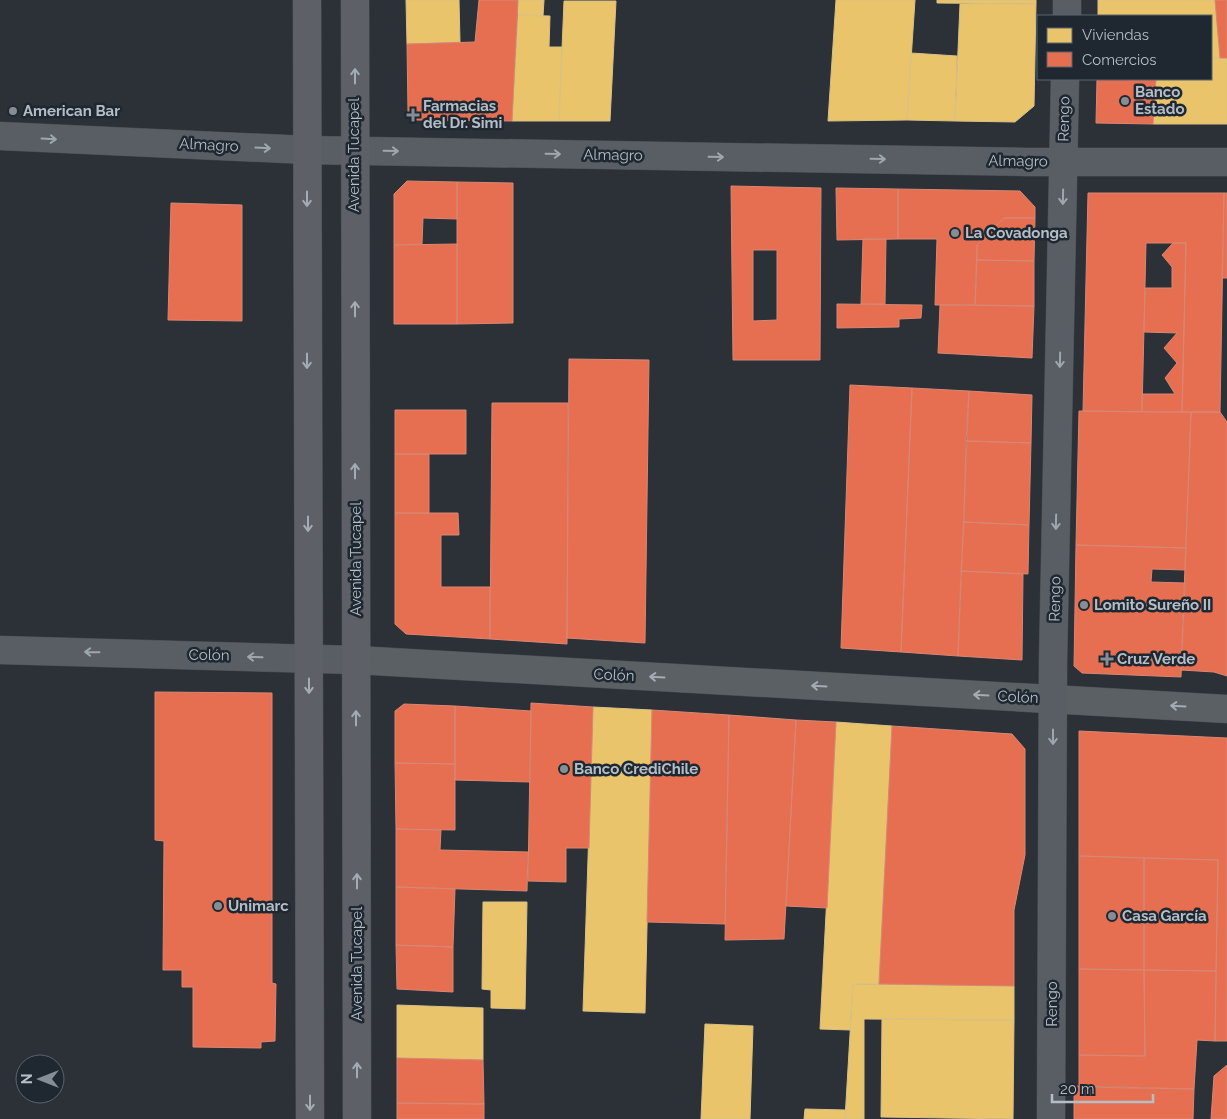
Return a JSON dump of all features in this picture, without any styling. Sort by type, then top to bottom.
[{"type":"main road","points":[[307,0],[310,1119]]},
{"type":"main road","name":"Avenida Tucapel","points":[[355,0],[357,1119]]},
{"type":"street","points":[[1066,15],[1067,0]]},
{"type":"street","name":"Rengo","points":[[1051,1119],[1053,699],[1065,80]]},
{"type":"street","name":"Almagro","points":[[0,136],[354,151],[1064,162],[1227,162]]},
{"type":"street","name":"Colón","points":[[0,650],[356,660],[1227,709]]},
{"type":"building: Viviendas","points":[[406,0],[459,0],[460,42],[407,44]]},
{"type":"building: Viviendas","points":[[518,0],[544,0],[543,16],[518,15]]},
{"type":"building: Viviendas","points":[[836,0],[915,0],[907,120],[828,121]]},
{"type":"building: Viviendas","points":[[937,0],[1036,0],[1036,4],[937,3]]},
{"type":"building: Viviendas","points":[[1098,0],[1215,0],[1220,58],[1212,58],[1212,15],[1098,15]]},
{"type":"building: Viviendas","points":[[564,1],[616,1],[610,121],[559,121]]},
{"type":"building: Viviendas","points":[[960,4],[1036,4],[1034,106],[1015,122],[955,121]]},
{"type":"building: Viviendas","points":[[518,15],[550,16],[549,47],[562,47],[559,121],[512,121]]},
{"type":"building: Viviendas","points":[[911,53],[957,56],[955,121],[907,120]]},
{"type":"building: Viviendas","points":[[1212,58],[1227,58],[1227,124],[1153,124],[1156,80],[1212,80]]},
{"type":"building: Viviendas","points":[[593,707],[652,710],[645,1013],[583,1011]]},
{"type":"building: Viviendas","points":[[836,722],[892,726],[879,984],[853,984],[850,1030],[820,1029]]},
{"type":"building: Viviendas","points":[[483,902],[527,902],[525,1009],[491,1008],[491,990],[482,989]]},
{"type":"building: Viviendas","points":[[853,984],[1014,986],[1014,1020],[864,1019],[864,1119],[845,1119]]},
{"type":"building: Viviendas","points":[[397,1005],[483,1008],[483,1060],[397,1058]]},
{"type":"building: Viviendas","points":[[882,1019],[1014,1020],[1013,1119],[881,1117]]},
{"type":"building: Viviendas","points":[[705,1024],[753,1026],[750,1119],[701,1119]]},
{"type":"building: Viviendas","points":[[805,1109],[846,1110],[845,1119],[804,1119]]},
{"type":"building: Comercios","points":[[479,0],[518,0],[512,121],[416,120],[408,112],[407,44],[475,42]]},
{"type":"building: Comercios","points":[[1215,0],[1227,0],[1227,58],[1220,58]]},
{"type":"building: Comercios","name":"Banco Estado","points":[[1097,80],[1156,80],[1153,124],[1096,123]]},
{"type":"building: Comercios","points":[[407,181],[457,182],[457,219],[423,218],[422,244],[394,245],[394,194]]},
{"type":"building: Comercios","points":[[457,182],[513,183],[513,323],[457,324]]},
{"type":"building: Comercios","points":[[731,186],[821,188],[820,360],[733,360]],"holes":[[[753,250],[777,250],[777,320],[753,321]]]},
{"type":"building: Comercios","points":[[836,188],[898,189],[898,239],[837,240]]},
{"type":"building: Comercios","points":[[898,189],[1020,191],[1035,207],[1035,218],[1004,218],[977,245],[975,305],[935,305],[937,239],[898,239]]},
{"type":"building: Comercios","points":[[1088,193],[1224,193],[1220,412],[1182,412],[1186,243],[1146,243],[1142,412],[1083,411]]},
{"type":"building: Comercios","points":[[1224,193],[1227,193],[1227,278],[1222,278]]},
{"type":"building: Comercios","points":[[171,203],[242,205],[242,321],[168,320]]},
{"type":"building: Comercios","points":[[1004,218],[1035,218],[1034,261],[977,260],[977,245]]},
{"type":"building: Comercios","points":[[863,239],[886,239],[885,304],[861,304]]},
{"type":"building: Comercios","points":[[1173,243],[1186,243],[1182,412],[1142,412],[1142,394],[1175,394],[1165,378],[1177,363],[1164,348],[1177,333],[1144,332],[1145,288],[1172,288],[1172,267],[1162,255]]},
{"type":"building: Comercios","points":[[457,244],[457,324],[394,324],[394,245]]},
{"type":"building: Comercios","points":[[977,260],[1034,261],[1034,306],[975,305]]},
{"type":"building: Comercios","points":[[837,304],[922,305],[921,318],[899,319],[899,327],[837,328]]},
{"type":"building: Comercios","points":[[940,305],[1034,306],[1032,358],[938,353]]},
{"type":"building: Comercios","points":[[569,359],[649,360],[645,643],[567,638]]},
{"type":"building: Comercios","points":[[850,385],[912,388],[901,652],[841,648]]},
{"type":"building: Comercios","points":[[912,388],[969,391],[958,656],[901,652]]},
{"type":"building: Comercios","points":[[969,391],[1032,395],[1031,443],[966,441]]},
{"type":"building: Comercios","points":[[492,403],[568,403],[567,644],[490,639]]},
{"type":"building: Comercios","points":[[395,410],[466,410],[466,454],[395,454]]},
{"type":"building: Comercios","points":[[1079,411],[1191,412],[1186,548],[1076,545]]},
{"type":"building: Comercios","points":[[1191,412],[1220,412],[1227,422],[1227,676],[1214,672],[1181,670]]},
{"type":"building: Comercios","points":[[966,441],[1031,443],[1029,525],[964,522]]},
{"type":"building: Comercios","points":[[395,454],[429,454],[429,513],[395,513]]},
{"type":"building: Comercios","points":[[395,513],[458,513],[459,535],[441,535],[441,587],[490,587],[490,639],[406,634],[395,624]]},
{"type":"building: Comercios","points":[[964,522],[1029,525],[1028,574],[961,571]]},
{"type":"building: Comercios","points":[[1076,545],[1186,548],[1185,570],[1152,569],[1151,582],[1185,583],[1181,677],[1082,673],[1074,666]]},
{"type":"building: Comercios","points":[[961,571],[1023,574],[1022,660],[958,656]]},
{"type":"building: Comercios","name":"Unimarc","points":[[155,692],[272,693],[272,983],[276,984],[275,1041],[261,1042],[261,1048],[193,1047],[193,987],[182,987],[182,970],[163,970],[164,841],[155,840]]},
{"type":"building: Comercios","points":[[531,703],[593,707],[589,848],[566,848],[566,882],[528,881]]},
{"type":"building: Comercios","points":[[404,704],[455,706],[455,764],[395,763],[395,711]]},
{"type":"building: Comercios","points":[[455,706],[531,711],[530,782],[455,780]]},
{"type":"building: Comercios","points":[[652,710],[729,715],[725,924],[647,922]]},
{"type":"building: Comercios","points":[[729,715],[796,720],[784,939],[725,940]]},
{"type":"building: Comercios","points":[[796,720],[836,722],[827,908],[786,906]]},
{"type":"building: Comercios","points":[[892,726],[1012,734],[1025,749],[1025,855],[1014,910],[1014,986],[879,984]]},
{"type":"building: Comercios","points":[[1079,731],[1227,738],[1227,1041],[1215,1041],[1218,860],[1079,856]]},
{"type":"building: Comercios","points":[[395,763],[455,764],[455,830],[396,829]]},
{"type":"building: Comercios","points":[[396,829],[441,830],[440,850],[528,852],[527,891],[396,887]]},
{"type":"building: Comercios","points":[[1079,856],[1144,858],[1144,970],[1079,969]]},
{"type":"building: Comercios","points":[[1144,858],[1218,860],[1216,971],[1144,970]]},
{"type":"building: Comercios","points":[[396,887],[455,889],[453,947],[396,945]]},
{"type":"building: Comercios","points":[[396,945],[453,947],[453,992],[397,989]]},
{"type":"building: Comercios","points":[[1079,969],[1144,970],[1145,1056],[1079,1055]]},
{"type":"building: Comercios","points":[[1144,970],[1216,971],[1215,1041],[1197,1040],[1194,1089],[1079,1087],[1079,1055],[1145,1056]]},
{"type":"building: Comercios","points":[[397,1058],[483,1060],[484,1104],[397,1103]]},
{"type":"building: Comercios","points":[[1227,1065],[1227,1119],[1211,1119],[1214,1076]]},
{"type":"building: Comercios","points":[[1074,1086],[1194,1089],[1193,1119],[1074,1119]]},
{"type":"building: Comercios","points":[[397,1103],[484,1104],[484,1119],[397,1119]]},
{"type":"place","name":"Banco Estado","points":[[1125,101]]},
{"type":"place","name":"American Bar","points":[[13,111]]},
{"type":"place","name":"Farmacias del Dr. Simi","points":[[413,115]]},
{"type":"place","name":"La Covadonga","points":[[955,233]]},
{"type":"place","name":"Lomito Sureño II","points":[[1084,605]]},
{"type":"place","name":"Cruz Verde","points":[[1107,659]]},
{"type":"place","name":"Banco CrediChile","points":[[564,769]]},
{"type":"place","name":"Unimarc","points":[[218,906]]},
{"type":"place","name":"Casa García","points":[[1112,916]]}]
